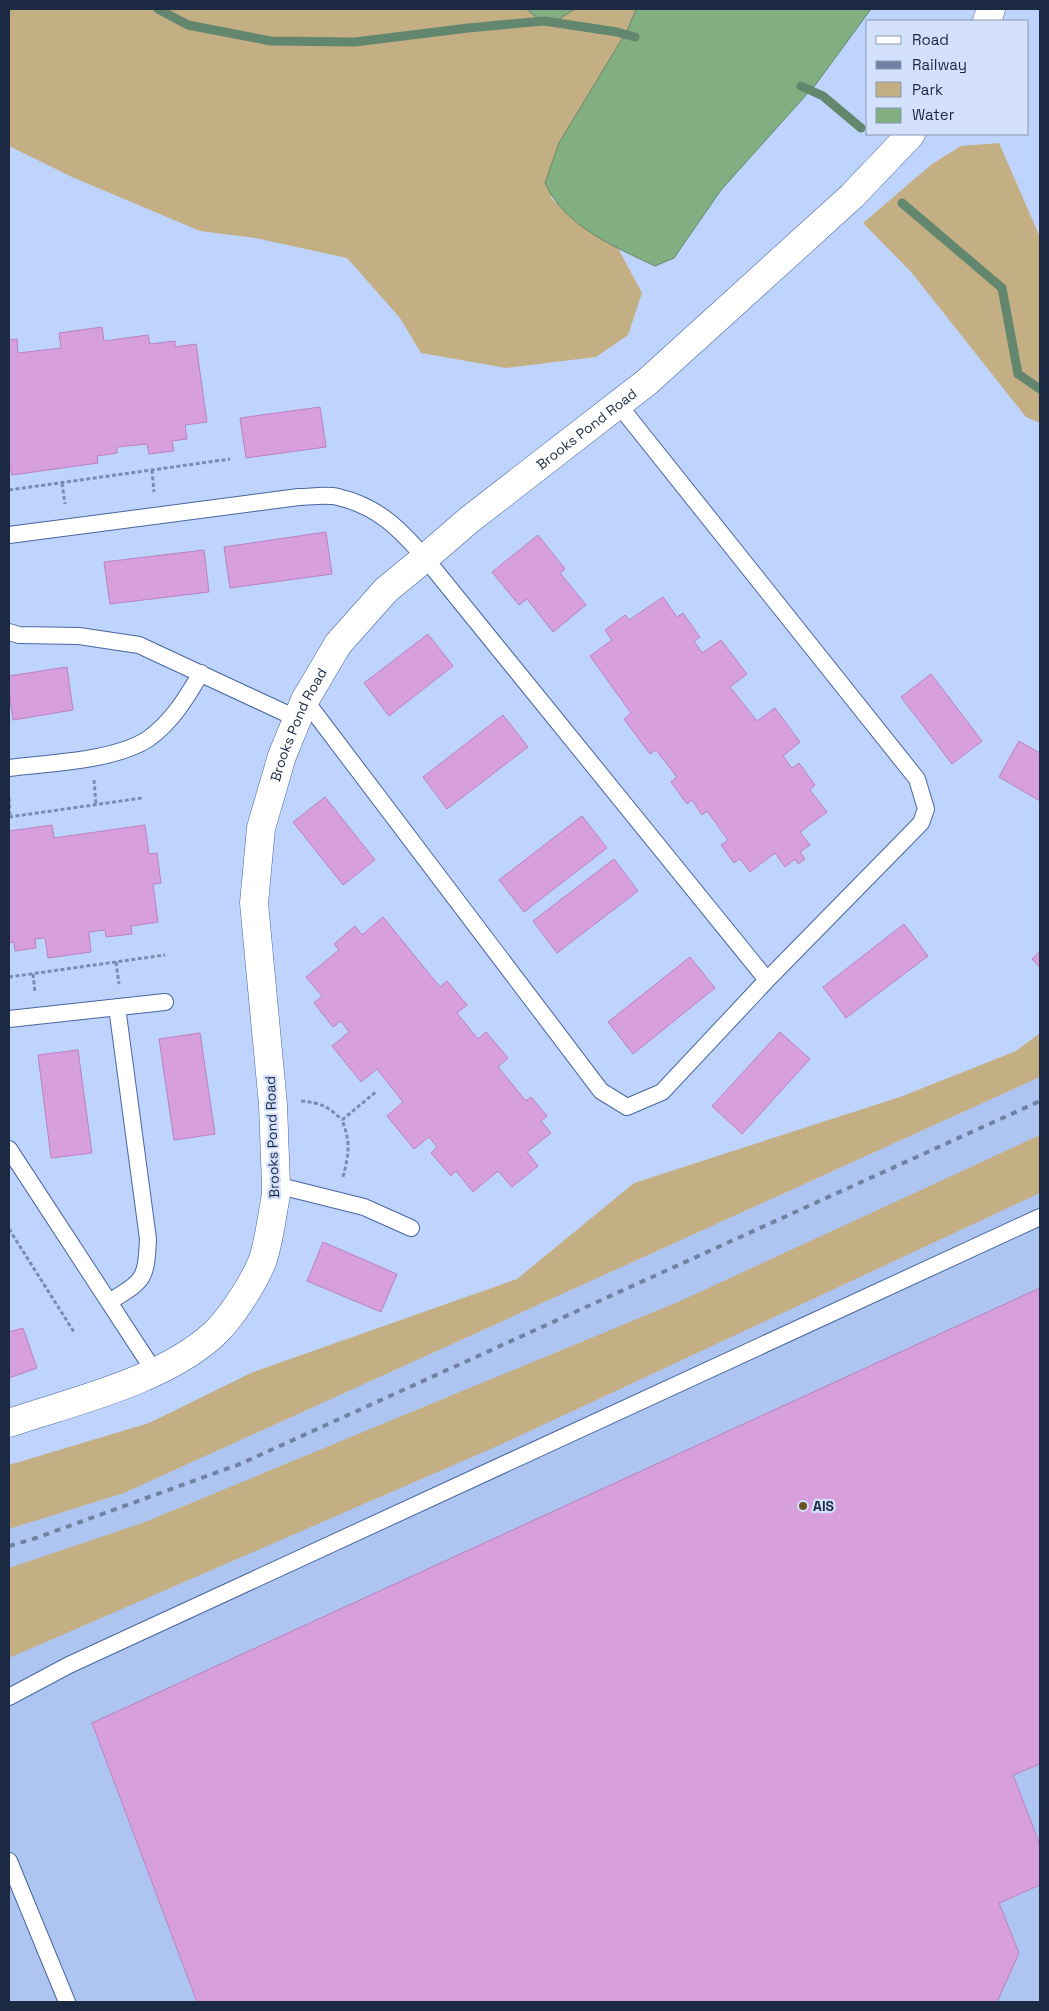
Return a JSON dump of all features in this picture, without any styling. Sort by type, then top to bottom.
[{"type":"street","name":"Brooks Pond Road","points":[[9,1423],[129,1383],[175,1362],[214,1334],[244,1296],[263,1261],[276,1195],[276,1185],[273,1105],[254,903],[261,828],[282,756],[301,710],[338,644],[386,590],[469,520],[647,382],[852,196],[910,135]]},
{"type":"lane","points":[[9,632],[18,635],[79,636],[139,645],[201,673],[301,710],[601,1091],[627,1107],[662,1092],[767,980],[921,823],[926,809],[917,779],[618,404]]},
{"type":"lane","points":[[9,535],[299,497],[336,496],[372,510],[398,528],[425,558],[767,980]]},
{"type":"lane","points":[[9,768],[103,756],[125,750],[147,739],[164,726],[183,702],[201,673]]},
{"type":"lane","points":[[9,1018],[165,1002]]},
{"type":"lane","points":[[109,1302],[138,1284],[147,1267],[148,1239],[117,1007]]},
{"type":"lane","points":[[9,1148],[154,1371]]},
{"type":"lane","points":[[276,1185],[364,1207],[411,1228]]},
{"type":"lane","points":[[9,1696],[69,1665],[1040,1217]]},
{"type":"lane","points":[[9,1861],[67,2002]]},
{"type":"path","points":[[9,490],[230,459]]},
{"type":"path","points":[[9,798],[10,817],[142,798]]},
{"type":"path","points":[[9,977],[166,955]]},
{"type":"path","points":[[342,1120],[377,1091]]},
{"type":"path","points":[[298,1101],[311,1102],[330,1108],[342,1120],[348,1135],[350,1151],[341,1184]]},
{"type":"path","points":[[9,1229],[74,1332]]},
{"type":"shaded area","name":"AIS","points":[[1040,1077],[1040,2002],[9,2002],[9,1529],[124,1493]]},
{"type":"green space","points":[[9,9],[526,9],[548,26],[575,9],[636,9],[551,198],[580,225],[618,248],[642,293],[628,335],[596,357],[506,368],[421,353],[400,318],[347,258],[255,238],[200,231],[72,177],[9,146]]},
{"type":"green space","points":[[999,143],[1040,237],[1040,423],[1026,417],[912,273],[863,223],[932,164],[961,146]]},
{"type":"green space","points":[[1040,1033],[1040,1077],[124,1493],[9,1529],[9,1465],[149,1423],[253,1372],[517,1279],[634,1183],[900,1097],[1016,1051]]},
{"type":"green space","points":[[1040,1135],[1040,1193],[502,1444],[9,1658],[9,1568],[145,1522],[678,1302]]},
{"type":"water","points":[[526,9],[575,9],[548,26]]},
{"type":"water","points":[[636,9],[871,9],[816,84],[721,190],[674,258],[655,266],[592,234],[565,211],[545,183],[559,143],[628,29]]},
{"type":"building","points":[[102,327],[104,341],[148,335],[150,344],[175,341],[175,347],[196,344],[207,422],[185,425],[187,439],[172,441],[174,451],[149,454],[147,444],[117,447],[117,453],[97,456],[98,463],[12,475],[9,463],[9,340],[17,339],[18,353],[61,348],[59,333]]},
{"type":"building","points":[[320,407],[326,447],[246,458],[240,418]]},
{"type":"building","points":[[326,532],[332,574],[230,588],[224,547]]},
{"type":"building","points":[[538,535],[565,569],[560,573],[586,605],[553,632],[527,599],[519,605],[492,572]]},
{"type":"building","points":[[204,550],[209,592],[110,604],[104,562]]},
{"type":"building","points":[[663,597],[677,617],[683,613],[700,637],[694,641],[702,653],[721,640],[747,674],[730,687],[757,721],[775,708],[800,742],[783,756],[792,768],[799,763],[815,785],[810,790],[827,812],[800,832],[810,845],[800,852],[805,859],[798,864],[795,859],[785,867],[775,853],[750,872],[740,859],[734,863],[721,845],[728,840],[707,811],[702,815],[692,800],[687,804],[671,782],[677,777],[656,750],[650,754],[624,719],[631,713],[590,656],[612,640],[605,630],[625,615],[629,620]]},
{"type":"building","points":[[428,634],[453,666],[389,716],[364,683]]},
{"type":"building","points":[[67,667],[73,710],[13,720],[9,676]]},
{"type":"building","points":[[931,674],[982,741],[952,764],[901,697]]},
{"type":"building","points":[[503,715],[528,747],[447,809],[423,777]]},
{"type":"building","points":[[1019,741],[1040,753],[1040,801],[999,777]]},
{"type":"building","points":[[325,797],[375,860],[343,885],[293,822]]},
{"type":"building","points":[[582,816],[607,848],[524,912],[499,880]]},
{"type":"building","points":[[52,825],[54,838],[145,825],[149,854],[157,853],[161,883],[153,884],[158,922],[131,926],[132,934],[106,937],[105,930],[89,932],[91,952],[48,958],[45,938],[35,939],[36,948],[15,951],[14,942],[9,943],[9,831]]},
{"type":"building","points":[[614,859],[638,891],[557,953],[533,921]]},
{"type":"building","points":[[383,917],[440,987],[447,981],[467,1005],[457,1013],[478,1039],[486,1032],[508,1058],[498,1067],[526,1101],[531,1097],[547,1116],[541,1121],[551,1133],[527,1152],[538,1166],[512,1187],[498,1171],[473,1192],[456,1171],[451,1176],[431,1153],[437,1147],[429,1137],[414,1149],[387,1116],[403,1102],[377,1069],[361,1082],[332,1046],[349,1032],[341,1021],[333,1027],[314,1003],[322,996],[306,977],[339,950],[334,944],[355,926],[362,935]]},
{"type":"building","points":[[904,924],[928,956],[846,1018],[823,987]]},
{"type":"building","points":[[1040,951],[1040,968],[1032,959]]},
{"type":"building","points":[[690,957],[715,988],[633,1054],[608,1022]]},
{"type":"building","points":[[780,1032],[810,1059],[742,1134],[712,1106]]},
{"type":"building","points":[[200,1033],[215,1134],[174,1140],[159,1039]]},
{"type":"building","points":[[78,1050],[92,1153],[51,1158],[38,1055]]},
{"type":"building","points":[[323,1242],[397,1274],[381,1312],[307,1281]]},
{"type":"building","name":"AIS","points":[[1040,1288],[1040,1764],[1013,1775],[1040,1845],[1040,1885],[999,1903],[1019,1953],[997,2002],[197,2002],[92,1723]]},
{"type":"building","points":[[23,1328],[37,1368],[9,1378],[9,1332]]},
{"type":"waterway","points":[[158,9],[188,25],[271,41],[355,42],[544,21],[617,32],[635,37]]},
{"type":"waterway","points":[[801,86],[823,96],[861,128]]},
{"type":"waterway","points":[[902,203],[1002,288],[1018,374],[1040,389]]},
{"type":"railway","points":[[9,1546],[240,1464],[1040,1101]]},
{"type":"place","name":"AIS","points":[[803,1506]]}]
